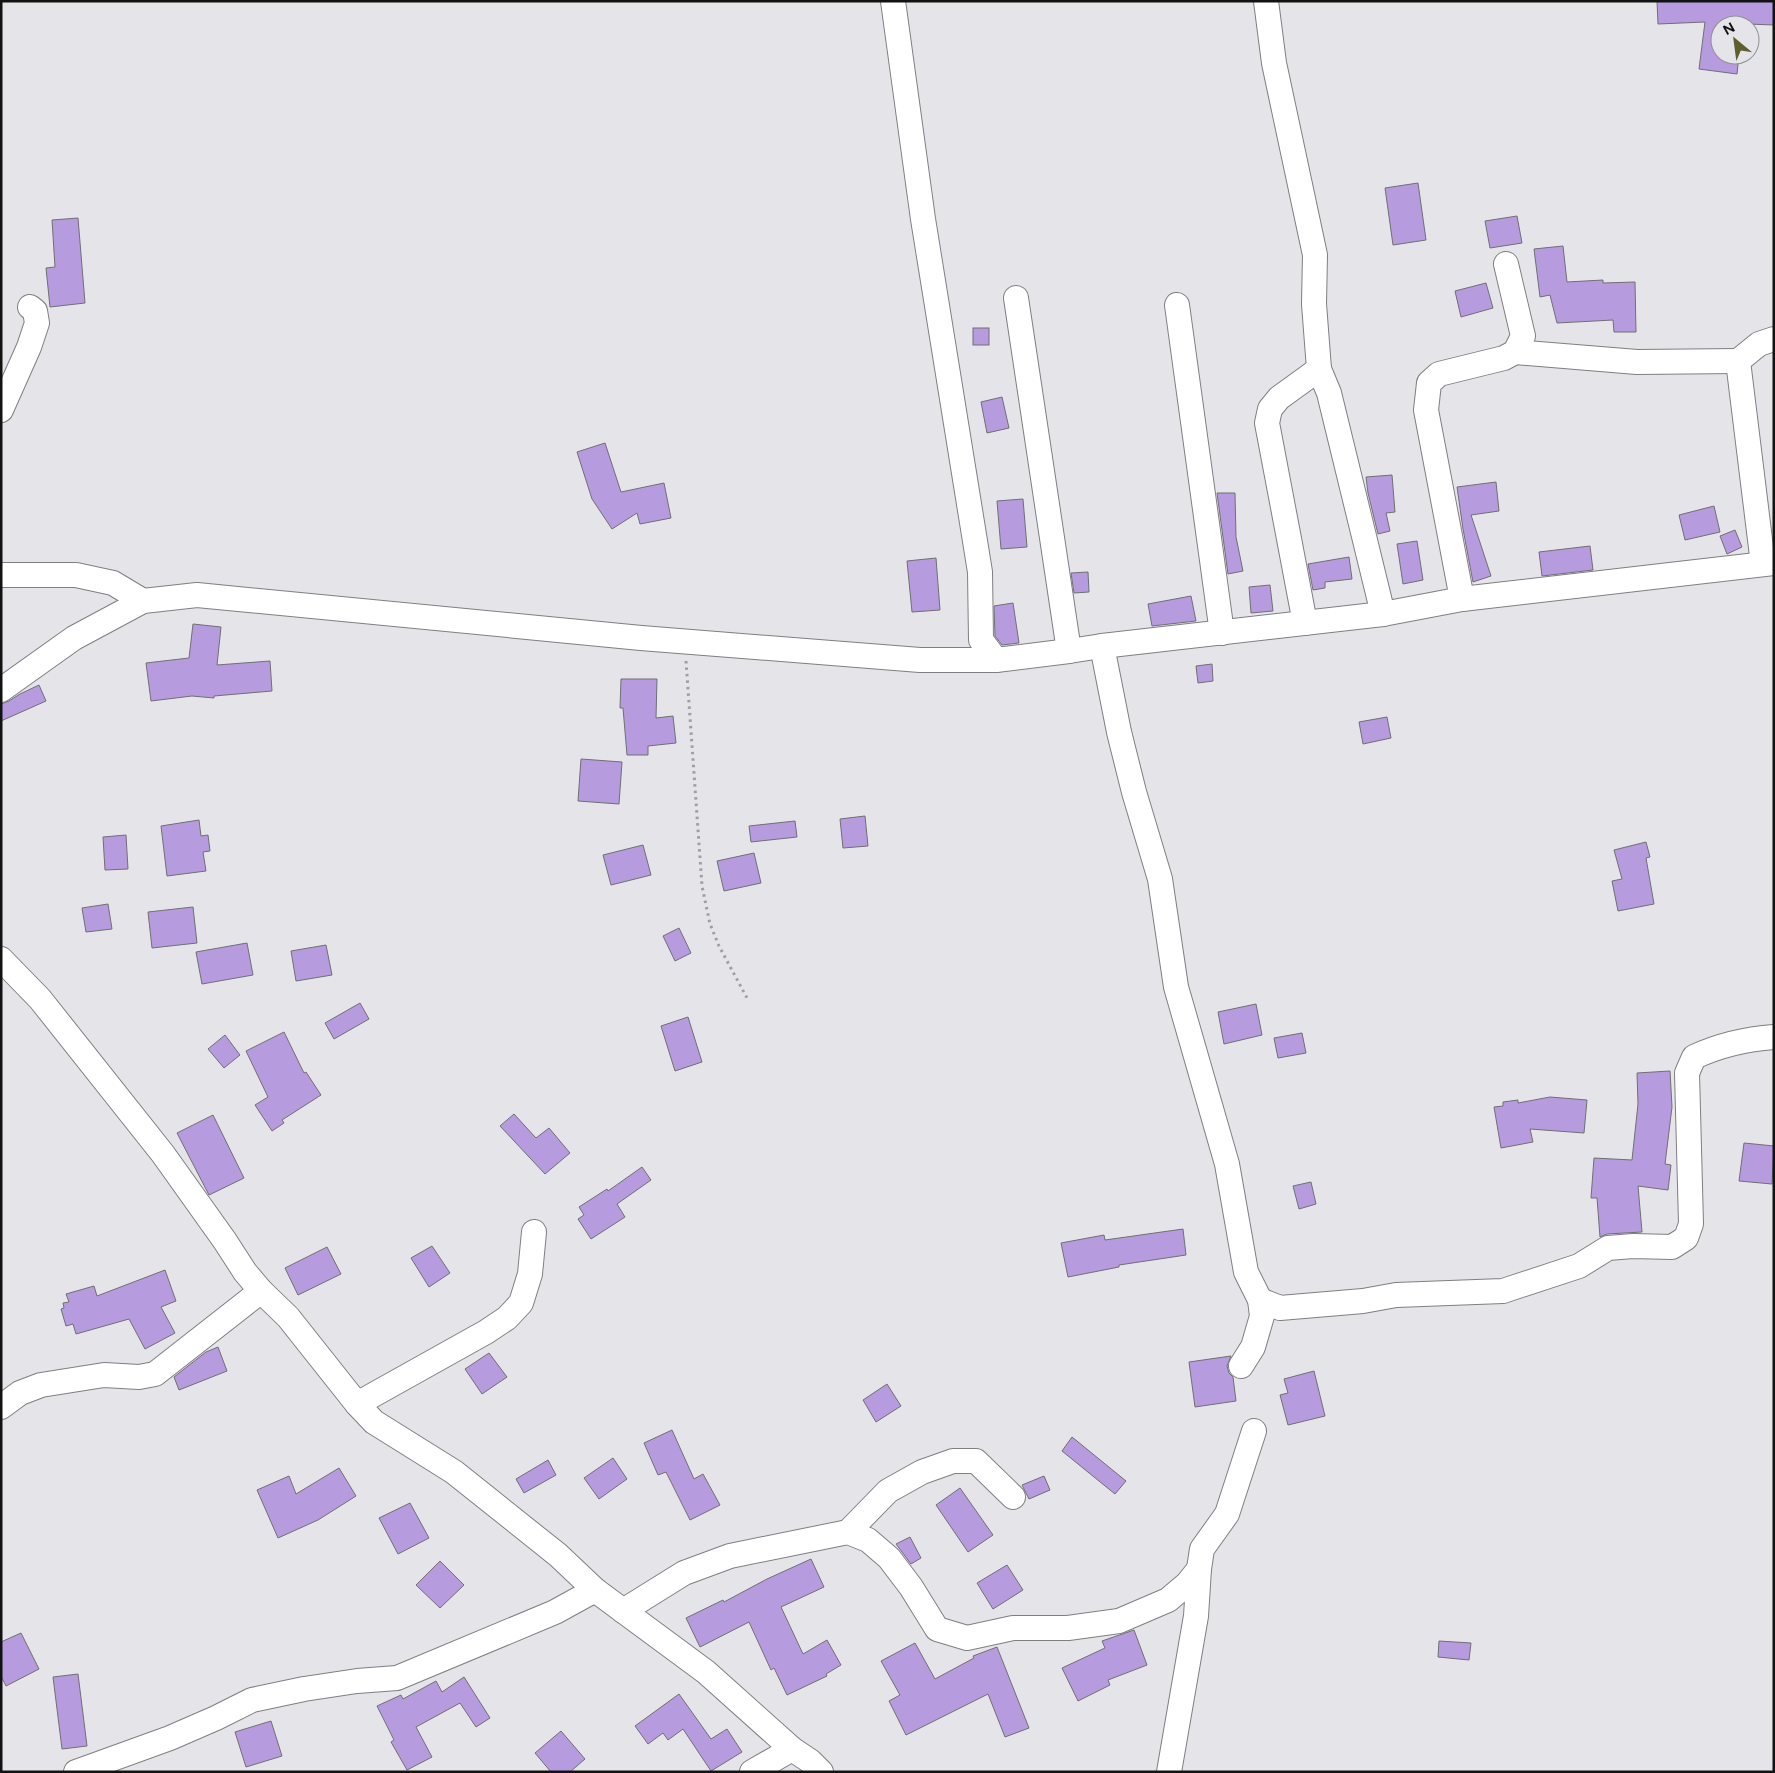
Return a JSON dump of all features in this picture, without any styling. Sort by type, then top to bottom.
[{"type":"street","points":[[893,1],[923,219],[980,572],[981,640],[996,660]]},
{"type":"street","points":[[1266,1],[1274,63],[1315,255],[1314,304],[1319,369],[1329,393],[1383,614]]},
{"type":"street","points":[[1506,264],[1523,336],[1515,352]]},
{"type":"street","points":[[1016,298],[1069,651]]},
{"type":"street","points":[[1176,305],[1222,633]]},
{"type":"street","points":[[1,410],[29,347],[37,323],[35,311],[30,307]]},
{"type":"street","points":[[1462,599],[1426,410],[1429,382],[1439,374],[1504,358],[1515,352],[1637,362],[1738,361],[1759,344],[1774,339]]},
{"type":"street","points":[[1,690],[74,638],[143,601],[197,595],[685,641],[920,660],[996,660],[1383,614],[1462,599],[1768,563],[1738,361]]},
{"type":"street","points":[[1306,623],[1267,423],[1270,409],[1279,398],[1319,369]]},
{"type":"street","points":[[1,575],[76,575],[113,583],[143,601]]},
{"type":"street","points":[[960,660],[981,640]]},
{"type":"street","points":[[1102,646],[1119,732],[1134,792],[1160,879],[1176,987],[1227,1164],[1246,1272],[1260,1300],[1262,1316],[1254,1346],[1241,1366]]},
{"type":"street","points":[[1,959],[40,999],[163,1154],[225,1241],[244,1272],[288,1317],[357,1404],[374,1422],[454,1472],[558,1555],[595,1590],[706,1672],[792,1749],[810,1761],[820,1772]]},
{"type":"street","points":[[1260,1300],[1280,1308],[1364,1301],[1396,1295],[1503,1291],[1579,1266],[1608,1248],[1633,1246],[1672,1247],[1686,1238],[1691,1224],[1687,1073],[1694,1057],[1714,1047],[1749,1038],[1774,1037]]},
{"type":"street","points":[[357,1404],[479,1336],[507,1318],[521,1303],[530,1274],[534,1232]]},
{"type":"street","points":[[1,1407],[20,1393],[41,1385],[104,1375],[139,1377],[154,1374],[261,1291]]},
{"type":"street","points":[[1169,1772],[1196,1616],[1202,1549],[1227,1514],[1254,1431]]},
{"type":"street","points":[[848,1532],[888,1491],[922,1472],[953,1461],[976,1461],[1012,1497]]},
{"type":"street","points":[[622,1611],[684,1573],[730,1556],[848,1532],[868,1540],[889,1558],[937,1629],[967,1638],[1013,1628],[1068,1628],[1119,1621],[1168,1600],[1187,1584],[1199,1569]]},
{"type":"street","points":[[76,1772],[170,1738],[252,1700],[304,1689],[357,1681],[397,1678],[555,1612],[595,1590]]},
{"type":"street","points":[[752,1772],[792,1749]]},
{"type":"path","points":[[685,641],[702,886],[713,932],[747,998]]},
{"type":"building","points":[[1657,1],[1774,1],[1774,25],[1760,24],[1760,15],[1710,15],[1710,65],[1738,65],[1737,74],[1699,69],[1705,22],[1658,24]]},
{"type":"building","points":[[1418,183],[1426,240],[1393,245],[1385,188]]},
{"type":"building","points":[[1517,216],[1522,243],[1490,248],[1485,221]]},
{"type":"building","points":[[78,218],[85,303],[50,307],[46,268],[55,267],[52,220]]},
{"type":"building","points":[[1563,246],[1567,282],[1603,280],[1603,283],[1635,282],[1636,332],[1614,332],[1613,320],[1557,323],[1550,295],[1540,297],[1534,249]]},
{"type":"building","points":[[1486,283],[1493,308],[1461,317],[1455,291]]},
{"type":"building","points":[[973,328],[989,328],[989,345],[973,345]]},
{"type":"building","points":[[1002,397],[1009,428],[987,433],[981,402]]},
{"type":"building","points":[[605,443],[621,492],[664,483],[671,518],[640,524],[637,513],[612,529],[592,499],[577,452]]},
{"type":"building","points":[[1392,475],[1395,512],[1386,513],[1390,531],[1378,534],[1366,477]]},
{"type":"building","points":[[1496,482],[1499,511],[1471,515],[1491,576],[1473,582],[1457,487]]},
{"type":"building","points":[[1217,493],[1235,493],[1236,537],[1243,571],[1228,574]]},
{"type":"building","points":[[1023,499],[1027,547],[1001,549],[997,501]]},
{"type":"building","points":[[1714,506],[1720,532],[1685,540],[1679,515]]},
{"type":"building","points":[[1735,530],[1742,547],[1727,554],[1720,536]]},
{"type":"building","points":[[1417,541],[1423,580],[1403,584],[1397,544]]},
{"type":"building","points":[[1590,546],[1593,570],[1542,576],[1539,552]]},
{"type":"building","points":[[1349,557],[1352,579],[1325,582],[1325,588],[1313,590],[1308,564]]},
{"type":"building","points":[[936,558],[940,610],[912,612],[907,561]]},
{"type":"building","points":[[1088,572],[1089,592],[1074,593],[1071,573]]},
{"type":"building","points":[[1270,585],[1273,611],[1251,613],[1249,587]]},
{"type":"building","points":[[1191,596],[1196,621],[1152,626],[1148,604]]},
{"type":"building","points":[[1013,603],[1019,643],[1002,645],[995,636],[994,606]]},
{"type":"building","points":[[193,624],[221,627],[217,665],[270,661],[272,691],[214,696],[214,698],[192,696],[151,701],[146,663],[189,658]]},
{"type":"building","points":[[1212,664],[1213,681],[1198,683],[1196,666]]},
{"type":"building","points":[[621,679],[657,679],[656,718],[673,716],[676,743],[648,746],[648,755],[627,755],[623,708],[620,708]]},
{"type":"building","points":[[39,685],[46,701],[1,721],[1,704]]},
{"type":"building","points":[[1387,717],[1391,738],[1363,744],[1359,722]]},
{"type":"building","points":[[581,759],[622,762],[619,804],[578,801]]},
{"type":"building","points":[[865,816],[868,846],[843,848],[840,819]]},
{"type":"building","points":[[199,820],[201,836],[208,835],[210,851],[203,852],[206,871],[167,876],[161,826]]},
{"type":"building","points":[[795,821],[797,837],[751,842],[749,826]]},
{"type":"building","points":[[126,835],[128,869],[105,870],[103,837]]},
{"type":"building","points":[[1646,842],[1650,857],[1646,858],[1654,904],[1618,911],[1612,881],[1622,879],[1614,850]]},
{"type":"building","points":[[643,845],[651,875],[611,885],[603,855]]},
{"type":"building","points":[[754,853],[761,883],[724,891],[717,861]]},
{"type":"building","points":[[108,904],[112,929],[86,932],[82,908]]},
{"type":"building","points":[[193,907],[197,943],[152,948],[148,912]]},
{"type":"building","points":[[679,928],[691,953],[675,961],[663,936]]},
{"type":"building","points":[[247,943],[253,975],[202,984],[196,952]]},
{"type":"building","points":[[326,945],[332,975],[296,981],[291,951]]},
{"type":"building","points":[[360,1003],[369,1019],[334,1039],[325,1023]]},
{"type":"building","points":[[1256,1004],[1262,1035],[1224,1044],[1218,1012]]},
{"type":"building","points":[[688,1017],[702,1062],[675,1071],[661,1026]]},
{"type":"building","points":[[284,1032],[304,1073],[306,1072],[321,1095],[282,1120],[284,1123],[272,1131],[255,1105],[268,1097],[246,1051]]},
{"type":"building","points":[[1302,1033],[1306,1053],[1278,1058],[1274,1038]]},
{"type":"building","points":[[225,1035],[240,1055],[224,1068],[208,1049]]},
{"type":"building","points":[[1670,1071],[1672,1107],[1665,1164],[1671,1165],[1668,1190],[1638,1186],[1642,1232],[1607,1234],[1600,1237],[1597,1198],[1591,1198],[1594,1158],[1632,1160],[1638,1104],[1637,1073]]},
{"type":"building","points":[[1550,1097],[1587,1100],[1584,1133],[1530,1129],[1533,1142],[1501,1148],[1494,1107],[1503,1106],[1503,1102],[1518,1100],[1518,1103]]},
{"type":"building","points":[[514,1114],[536,1138],[549,1128],[570,1153],[545,1174],[500,1126]]},
{"type":"building","points":[[213,1115],[244,1178],[209,1195],[177,1133]]},
{"type":"building","points":[[1744,1143],[1774,1146],[1772,1184],[1739,1181]]},
{"type":"building","points":[[642,1167],[651,1180],[617,1204],[625,1217],[591,1239],[578,1219],[584,1215],[579,1207],[607,1189],[608,1191]]},
{"type":"building","points":[[1311,1182],[1316,1204],[1299,1209],[1293,1186]]},
{"type":"building","points":[[1183,1229],[1186,1255],[1119,1265],[1119,1267],[1068,1277],[1061,1243],[1104,1235],[1105,1240]]},
{"type":"building","points":[[432,1246],[450,1273],[429,1287],[411,1258]]},
{"type":"building","points":[[327,1247],[341,1274],[298,1295],[285,1268]]},
{"type":"building","points":[[165,1270],[176,1301],[161,1307],[175,1333],[145,1349],[129,1319],[76,1334],[73,1324],[66,1326],[61,1309],[64,1308],[63,1303],[69,1302],[66,1294],[94,1286],[97,1296]]},
{"type":"building","points":[[218,1347],[227,1371],[179,1390],[174,1377],[206,1352]]},
{"type":"building","points":[[489,1353],[507,1377],[482,1394],[465,1369]]},
{"type":"building","points":[[1231,1356],[1227,1366],[1229,1373],[1233,1377],[1236,1401],[1195,1407],[1189,1362]]},
{"type":"building","points":[[1314,1371],[1325,1416],[1288,1425],[1280,1395],[1288,1393],[1284,1379]]},
{"type":"building","points":[[887,1384],[901,1406],[876,1422],[863,1400]]},
{"type":"building","points":[[672,1430],[694,1479],[703,1474],[720,1505],[690,1520],[666,1472],[658,1475],[644,1443]]},
{"type":"building","points":[[1072,1437],[1126,1481],[1115,1494],[1062,1451]]},
{"type":"building","points":[[613,1458],[627,1479],[599,1499],[584,1478]]},
{"type":"building","points":[[548,1460],[556,1475],[524,1493],[516,1479]]},
{"type":"building","points":[[339,1468],[356,1496],[318,1520],[278,1538],[257,1490],[289,1476],[296,1494]]},
{"type":"building","points":[[1044,1476],[1050,1490],[1029,1499],[1022,1485]]},
{"type":"building","points":[[960,1488],[993,1535],[968,1552],[936,1505]]},
{"type":"building","points":[[410,1503],[429,1538],[398,1554],[379,1518]]},
{"type":"building","points":[[910,1537],[921,1558],[911,1564],[896,1544]]},
{"type":"building","points":[[811,1559],[824,1587],[781,1607],[803,1654],[827,1640],[841,1665],[826,1674],[827,1676],[787,1695],[774,1668],[771,1670],[749,1622],[700,1647],[686,1618],[723,1600],[724,1602],[767,1579]]},
{"type":"building","points":[[440,1561],[464,1585],[440,1608],[416,1585]]},
{"type":"building","points":[[1007,1565],[1023,1590],[993,1609],[977,1583]]},
{"type":"building","points":[[1134,1630],[1147,1665],[1108,1680],[1110,1685],[1078,1701],[1062,1668],[1105,1648],[1102,1641]]},
{"type":"building","points":[[21,1633],[39,1669],[6,1686],[1,1676],[1,1642]]},
{"type":"building","points":[[1439,1641],[1471,1643],[1469,1660],[1438,1657]]},
{"type":"building","points":[[915,1643],[935,1679],[974,1658],[973,1656],[997,1647],[1029,1728],[1005,1737],[988,1694],[906,1735],[889,1701],[900,1695],[881,1661]]},
{"type":"building","points":[[78,1674],[87,1746],[62,1749],[53,1677]]},
{"type":"building","points":[[464,1677],[490,1718],[476,1727],[460,1703],[416,1727],[432,1757],[407,1770],[391,1742],[394,1740],[377,1706],[401,1695],[403,1699],[436,1681],[442,1692]]},
{"type":"building","points":[[679,1694],[711,1739],[727,1729],[742,1752],[711,1771],[683,1729],[668,1740],[663,1733],[648,1744],[635,1726]]},
{"type":"building","points":[[271,1721],[282,1756],[246,1767],[235,1732]]},
{"type":"building","points":[[561,1731],[585,1759],[570,1772],[551,1772],[535,1753]]}]
